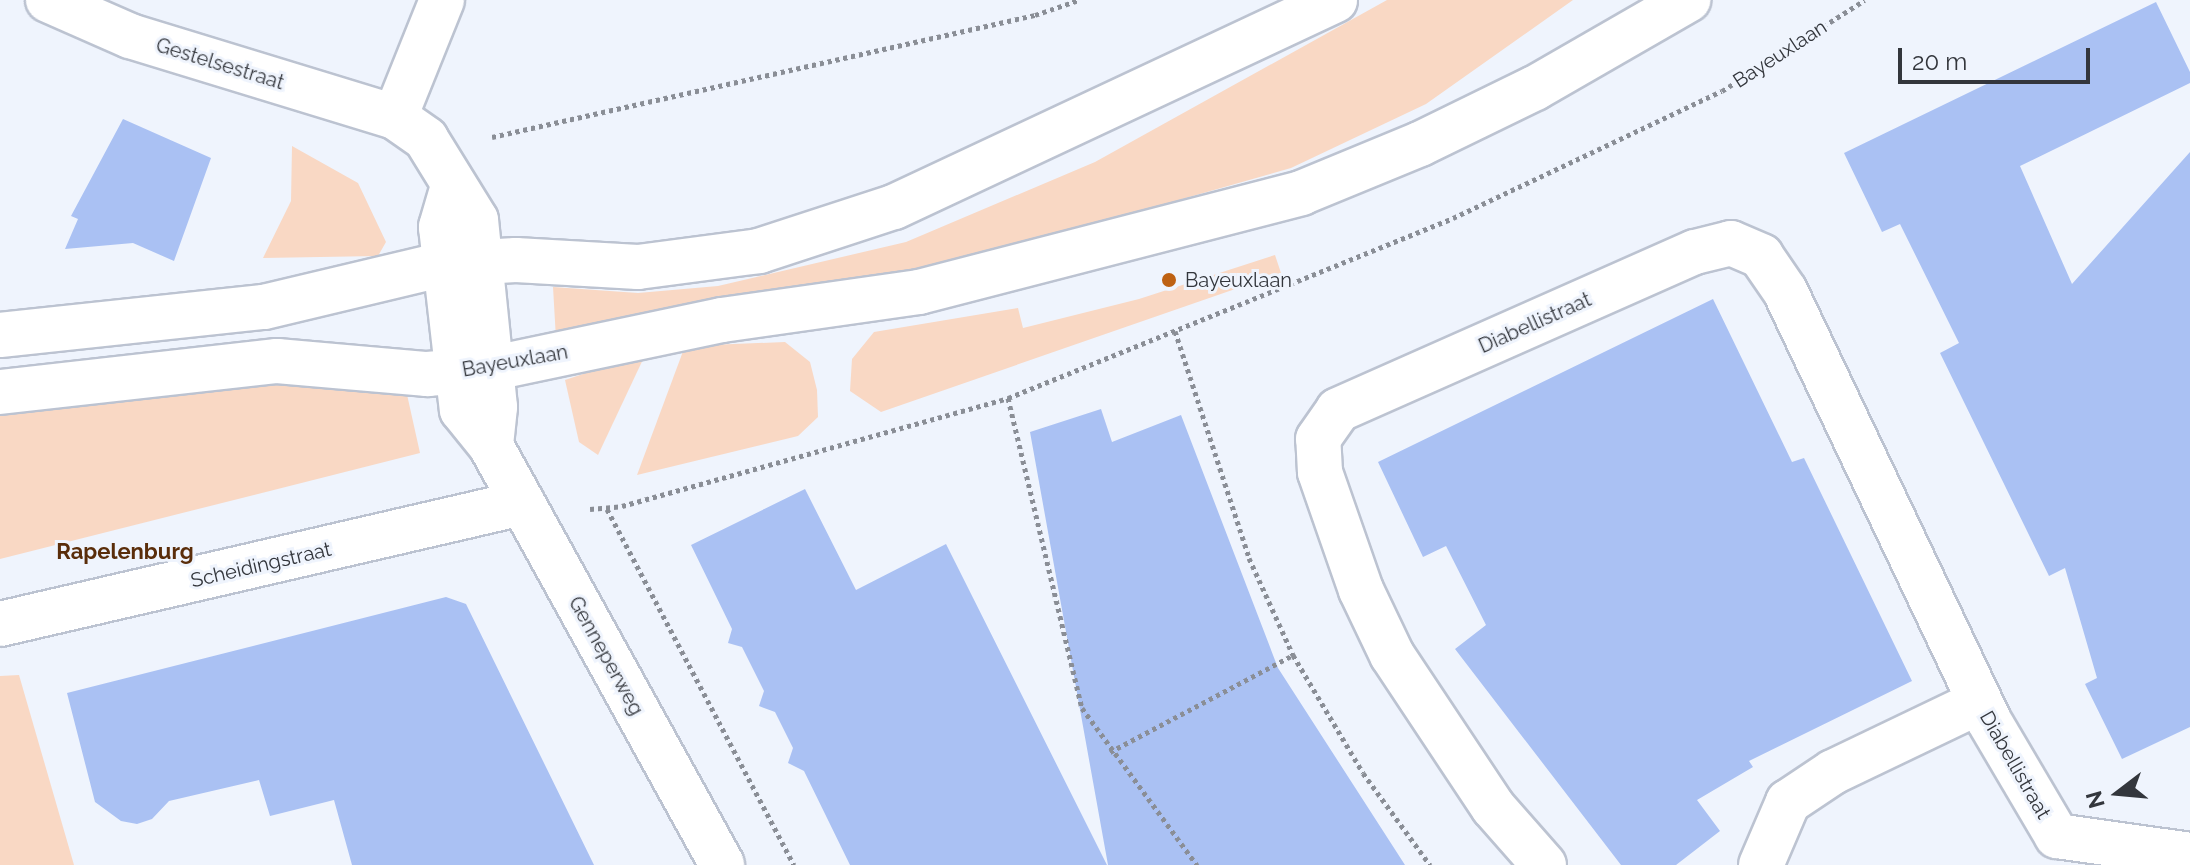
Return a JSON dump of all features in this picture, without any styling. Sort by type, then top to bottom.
[{"type":"street","name":"Gestelsestraat","points":[[48,0],[130,36],[395,117]]},
{"type":"street","points":[[395,117],[442,0]]},
{"type":"street","points":[[0,335],[264,307],[462,262],[675,264],[804,238],[894,207],[1335,0]]},
{"type":"street","name":"Bayeuxlaan","points":[[0,392],[277,361],[427,374],[473,370],[722,320],[919,292],[1301,193],[1420,144],[1535,88],[1688,0]]},
{"type":"street","name":"Genneperweg","points":[[395,117],[445,169],[476,220],[462,262],[473,370],[462,410],[491,446],[722,865]]},
{"type":"street","name":"Diabellistraat","points":[[1544,865],[1493,807],[1392,655],[1361,590],[1320,472],[1318,439],[1338,410],[1695,252],[1731,243],[1761,256],[1785,291],[1979,702],[2057,836],[2190,855]]},
{"type":"street","name":"Scheidingstraat","points":[[0,624],[522,503]]},
{"type":"street","name":"Diabellistraat","points":[[1761,865],[1788,802],[1833,772],[1979,702]]},
{"type":"path","points":[[445,169],[559,118],[1035,15],[1079,0]]},
{"type":"path","name":"Bayeuxlaan","points":[[522,503],[607,509],[1008,398],[1453,218],[1722,91],[1865,0]]},
{"type":"path","points":[[1175,331],[1249,558],[1293,655],[1363,773],[1430,865]]},
{"type":"path","points":[[1008,398],[1082,708],[1110,752],[1197,865]]},
{"type":"path","points":[[607,509],[794,865]]},
{"type":"path","points":[[1110,752],[1293,655]]},
{"type":"shaded area","points":[[1387,0],[1573,0],[1426,104],[1291,168],[918,274],[556,339],[553,287],[638,293],[718,286],[906,242],[1095,162]]},
{"type":"shaded area","points":[[292,146],[358,183],[386,242],[378,256],[263,258],[291,201]]},
{"type":"shaded area","points":[[1275,255],[1281,273],[881,412],[850,391],[852,359],[874,332],[1018,308],[1023,328],[1139,299]]},
{"type":"shaded area","points":[[785,342],[810,362],[817,390],[818,417],[798,436],[637,475],[685,346]]},
{"type":"shaded area","points":[[646,353],[598,455],[579,442],[565,380]]},
{"type":"shaded area","points":[[270,381],[406,390],[420,453],[0,559],[0,414]]},
{"type":"shaded area","points":[[19,675],[74,865],[0,865],[0,676]]},
{"type":"building","points":[[2156,2],[2190,72],[2190,83],[2020,166],[2072,284],[2190,152],[2190,727],[2122,759],[2085,684],[2097,678],[2065,568],[2049,576],[1940,353],[1959,343],[1900,224],[1882,232],[1844,153]]},
{"type":"building","points":[[123,119],[211,158],[174,261],[133,243],[65,249],[78,219],[71,216]]},
{"type":"building","points":[[1713,299],[1792,462],[1804,458],[1912,681],[1749,761],[1753,767],[1697,800],[1720,831],[1676,865],[1621,865],[1455,649],[1486,625],[1446,546],[1423,557],[1378,462]]},
{"type":"building","points":[[1101,409],[1112,442],[1181,415],[1278,668],[1405,865],[1108,865],[1030,432]]},
{"type":"building","points":[[805,489],[856,590],[946,544],[1107,865],[850,865],[804,771],[788,763],[793,748],[775,712],[759,706],[764,691],[742,647],[728,643],[732,629],[691,545]]},
{"type":"building","points":[[446,597],[466,604],[594,865],[352,865],[334,800],[270,816],[259,780],[169,801],[152,819],[137,824],[121,821],[95,802],[67,693]]},
{"type":"place","name":"Bayeuxlaan","points":[[1169,280]]},
{"type":"district","name":"Rapelenburg","points":[[125,552]]}]
